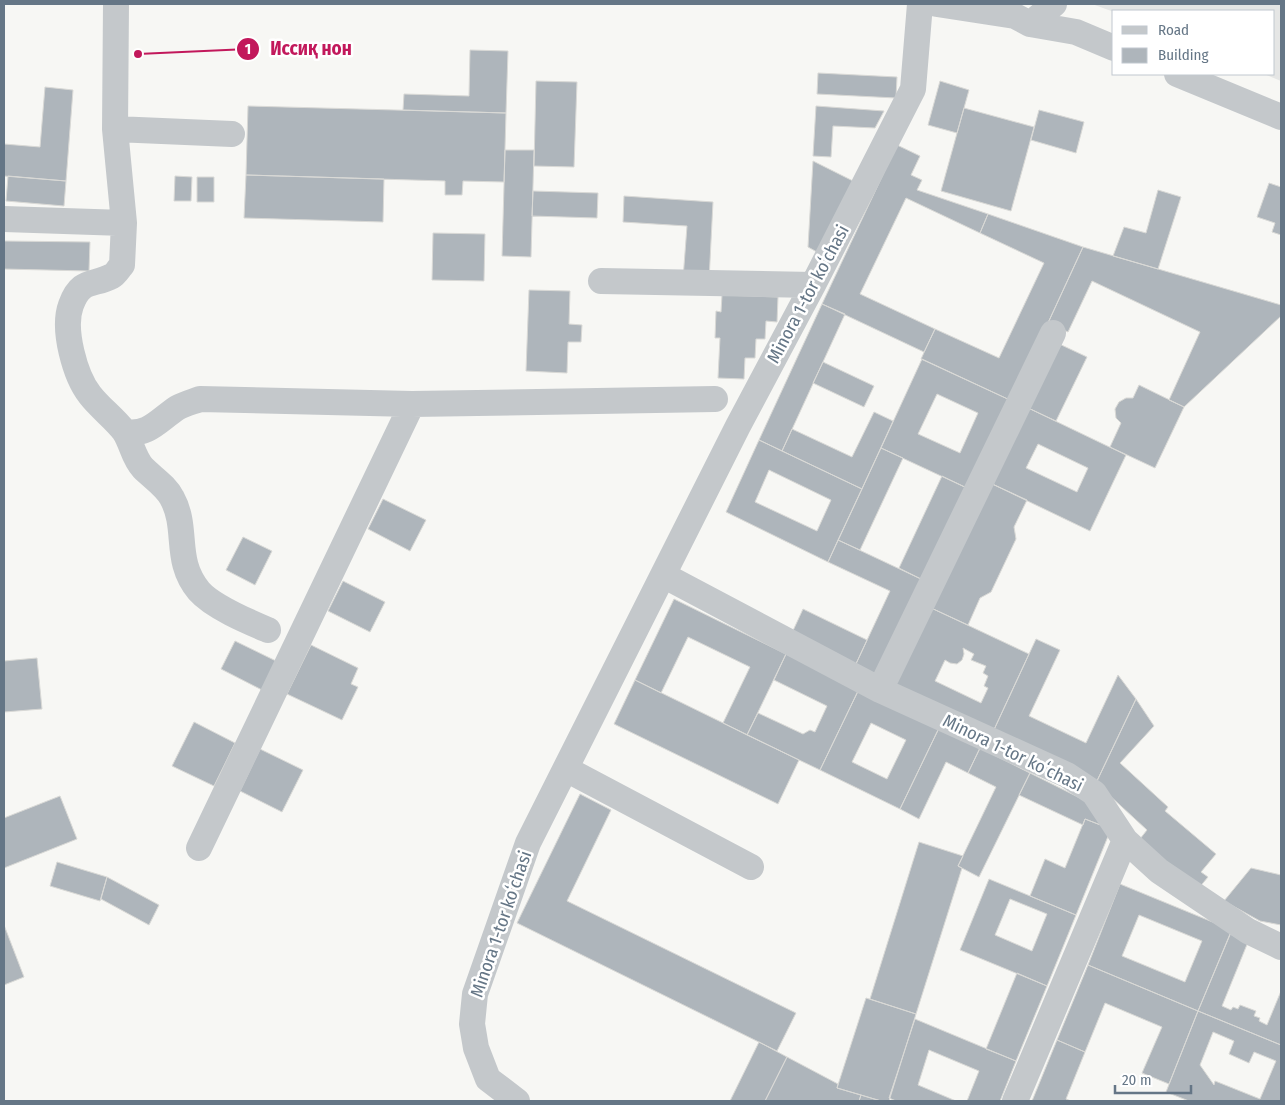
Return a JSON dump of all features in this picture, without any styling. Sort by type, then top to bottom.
[{"type":"street","points":[[116,4],[114,129],[124,223],[122,265],[112,276],[92,281],[81,288],[71,306],[69,333],[74,364],[89,394],[124,432],[134,455],[172,498],[179,518],[186,573],[201,593],[234,614],[268,630]]},
{"type":"street","name":"Minora 1-tor koʻchasi","points":[[517,1101],[488,1079],[476,1048],[472,1024],[475,994],[528,843],[738,426],[814,285],[913,89],[920,4]]},
{"type":"street","points":[[937,4],[1016,16],[1030,24],[1076,32],[1112,47]]},
{"type":"street","points":[[1030,24],[1054,4]]},
{"type":"street","points":[[1179,75],[1281,117]]},
{"type":"street","points":[[114,129],[232,134]]},
{"type":"street","points":[[4,219],[124,223]]},
{"type":"street","points":[[601,280],[814,285]]},
{"type":"street","points":[[880,690],[1053,333]]},
{"type":"street","points":[[124,432],[136,434],[151,429],[180,407],[200,399],[412,404],[715,399]]},
{"type":"street","points":[[199,848],[412,404]]},
{"type":"street","name":"Minora 1-tor koʻchasi","points":[[663,575],[880,690],[1067,776],[1094,793],[1125,840],[1160,871],[1248,931],[1281,947]]},
{"type":"street","points":[[566,769],[751,867]]},
{"type":"street","points":[[1015,1101],[1125,840]]},
{"type":"shaded area","points":[[1092,4],[1281,4],[1281,81],[1266,75],[1275,75],[1275,10],[1112,11]]},
{"type":"building","points":[[470,50],[508,51],[506,113],[403,110],[404,94],[469,96]]},
{"type":"building","points":[[818,73],[897,77],[896,98],[817,94]]},
{"type":"building","points":[[536,81],[577,82],[574,167],[534,166]]},
{"type":"building","points":[[940,81],[969,90],[957,133],[928,125]]},
{"type":"building","points":[[45,87],[73,90],[66,181],[4,176],[4,144],[40,147]]},
{"type":"building","points":[[248,106],[506,113],[504,182],[463,181],[462,195],[445,195],[445,181],[246,175]]},
{"type":"building","points":[[816,106],[884,111],[875,128],[833,126],[831,157],[813,156]]},
{"type":"building","points":[[964,108],[1034,127],[1011,211],[941,191]]},
{"type":"building","points":[[1039,110],[1084,122],[1076,153],[1031,140]]},
{"type":"building","points":[[897,145],[920,156],[911,175],[922,180],[917,190],[988,214],[980,233],[906,198],[860,294],[935,329],[924,352],[822,304]]},
{"type":"building","points":[[505,150],[534,150],[531,257],[502,256]]},
{"type":"building","points":[[813,161],[853,181],[817,252],[808,247]]},
{"type":"building","points":[[246,175],[384,179],[383,222],[244,218]]},
{"type":"building","points":[[8,176],[66,181],[64,206],[6,201]]},
{"type":"building","points":[[175,176],[192,177],[191,201],[174,201]]},
{"type":"building","points":[[197,177],[214,177],[214,202],[197,202]]},
{"type":"building","points":[[1269,183],[1281,187],[1281,235],[1272,232],[1275,223],[1257,217]]},
{"type":"building","points":[[1158,190],[1181,197],[1158,269],[1113,256],[1124,227],[1146,233]]},
{"type":"building","points":[[533,191],[598,193],[597,218],[532,216]]},
{"type":"building","points":[[624,196],[713,202],[709,281],[683,279],[687,226],[623,222]]},
{"type":"building","points":[[988,214],[1083,247],[1012,401],[921,359],[935,329],[999,358],[1044,263],[980,233]]},
{"type":"building","points":[[433,233],[485,234],[484,281],[432,280]]},
{"type":"building","points":[[4,241],[90,242],[89,271],[4,269]]},
{"type":"building","points":[[1083,247],[1281,305],[1281,316],[1184,407],[1169,400],[1200,332],[1092,281],[1068,332],[1048,323]]},
{"type":"building","points":[[529,290],[570,291],[569,324],[582,325],[581,342],[568,342],[567,373],[526,371]]},
{"type":"building","points":[[722,295],[778,297],[777,322],[766,321],[765,339],[756,339],[755,358],[745,358],[744,379],[718,378],[720,338],[715,338],[716,311],[721,312]]},
{"type":"building","points":[[822,304],[845,314],[782,451],[759,440]]},
{"type":"building","points":[[1055,342],[1087,357],[1056,421],[1024,406]]},
{"type":"building","points":[[922,359],[1012,401],[971,490],[881,448]],"holes":[[[937,394],[978,413],[960,453],[918,434]]]},
{"type":"building","points":[[823,362],[874,386],[864,407],[813,383]]},
{"type":"building","points":[[1139,385],[1184,407],[1155,468],[1110,447],[1121,423],[1116,418],[1115,409],[1119,402],[1126,398],[1133,398]]},
{"type":"building","points":[[1024,406],[1126,455],[1090,531],[988,482]],"holes":[[[1038,444],[1088,468],[1077,492],[1026,468]]]},
{"type":"building","points":[[874,412],[893,421],[862,489],[782,451],[792,429],[852,457]]},
{"type":"building","points":[[759,440],[862,489],[828,562],[726,512]],"holes":[[[769,470],[831,500],[817,531],[755,502]]]},
{"type":"building","points":[[881,448],[903,458],[860,550],[838,540]]},
{"type":"building","points":[[942,476],[967,488],[923,580],[899,568]]},
{"type":"building","points":[[988,482],[1027,500],[1014,527],[1016,539],[991,592],[980,598],[968,625],[929,607]]},
{"type":"building","points":[[383,499],[426,520],[410,551],[368,529]]},
{"type":"building","points":[[243,537],[272,551],[255,585],[226,570]]},
{"type":"building","points":[[838,540],[923,580],[878,677],[855,666],[890,591],[828,562]]},
{"type":"building","points":[[343,581],[385,602],[370,632],[328,611]]},
{"type":"building","points":[[674,599],[786,654],[747,735],[723,723],[750,667],[688,637],[661,693],[635,680]]},
{"type":"building","points":[[929,607],[1029,654],[992,734],[891,686]],"holes":[[[963,648],[974,654],[971,660],[986,666],[983,673],[988,676],[984,686],[988,688],[981,703],[935,681],[945,660],[957,664],[962,660]]]},
{"type":"building","points":[[803,609],[867,640],[855,666],[791,635]]},
{"type":"building","points":[[1036,639],[1060,650],[1029,716],[1086,743],[1118,675],[1136,699],[1096,783],[992,734]]},
{"type":"building","points":[[235,641],[276,661],[262,690],[221,669]]},
{"type":"building","points":[[311,645],[358,668],[351,684],[358,687],[342,720],[287,694]]},
{"type":"building","points":[[786,654],[859,689],[820,770],[747,735],[758,713],[803,734],[810,730],[815,732],[827,706],[774,680]]},
{"type":"building","points":[[37,658],[42,709],[4,712],[4,661]]},
{"type":"building","points":[[635,680],[799,760],[778,804],[614,724]]},
{"type":"building","points":[[859,689],[939,728],[900,809],[820,770]],"holes":[[[871,723],[906,740],[887,779],[852,762]]]},
{"type":"building","points":[[1136,699],[1154,726],[1120,763],[1168,807],[1165,811],[1216,854],[1201,872],[1208,877],[1198,889],[1136,844],[1147,830],[1096,783]]},
{"type":"building","points":[[194,722],[235,743],[214,786],[172,766]]},
{"type":"building","points":[[939,728],[980,748],[968,773],[946,762],[919,819],[900,809]]},
{"type":"building","points":[[980,748],[1030,773],[979,877],[958,866],[996,787],[968,773]]},
{"type":"building","points":[[260,749],[303,770],[282,812],[240,791]]},
{"type":"building","points":[[1030,773],[1088,802],[1111,829],[1085,819],[1083,825],[1019,795]]},
{"type":"building","points":[[580,794],[611,810],[567,901],[796,1013],[777,1051],[517,923]]},
{"type":"building","points":[[60,796],[77,839],[4,868],[4,818]]},
{"type":"building","points":[[1085,819],[1111,829],[1076,915],[1030,896],[1045,859],[1065,868]]},
{"type":"building","points":[[919,842],[963,856],[958,866],[962,868],[916,1014],[870,999]]},
{"type":"building","points":[[57,862],[107,877],[100,901],[50,886]]},
{"type":"building","points":[[1251,868],[1281,875],[1281,925],[1260,921],[1224,901]]},
{"type":"building","points":[[107,877],[159,905],[149,925],[101,899]]},
{"type":"building","points":[[989,879],[1076,915],[1047,986],[960,950]],"holes":[[[1010,899],[1047,914],[1032,951],[995,935]]]},
{"type":"building","points":[[1120,884],[1232,930],[1198,1011],[1088,965]],"holes":[[[1139,915],[1202,941],[1185,982],[1122,956]]]},
{"type":"building","points":[[4,925],[24,977],[4,985]]},
{"type":"building","points":[[1230,934],[1248,942],[1222,1006],[1231,1010],[1233,1007],[1238,1009],[1240,1005],[1256,1011],[1254,1016],[1260,1018],[1259,1021],[1267,1025],[1281,991],[1281,1045],[1198,1011]]},
{"type":"building","points":[[1088,965],[1198,1011],[1169,1084],[1142,1073],[1162,1027],[1105,1003],[1085,1052],[1057,1040]]},
{"type":"building","points":[[1017,973],[1047,986],[1016,1061],[986,1049]]},
{"type":"building","points":[[866,998],[916,1014],[889,1101],[881,1101],[837,1088]]},
{"type":"building","points":[[1198,1011],[1281,1045],[1281,1101],[1189,1101],[1166,1092]],"holes":[[[1213,1032],[1234,1041],[1229,1054],[1249,1063],[1254,1052],[1276,1061],[1260,1099],[1215,1081],[1214,1085],[1200,1065]]]},
{"type":"building","points":[[915,1019],[1016,1061],[1000,1101],[967,1101],[979,1071],[929,1050],[918,1085],[956,1101],[896,1101],[889,1098]]},
{"type":"building","points":[[1057,1040],[1085,1052],[1066,1099],[1071,1101],[1032,1101]]},
{"type":"building","points":[[759,1042],[787,1057],[765,1101],[730,1101]]},
{"type":"building","points":[[787,1057],[838,1084],[837,1088],[861,1095],[859,1101],[765,1101]]},
{"type":"building","points":[[861,1095],[881,1101],[859,1101]]},
{"type":"place","name":"Иссиқ нон","points":[[138,54]]}]
